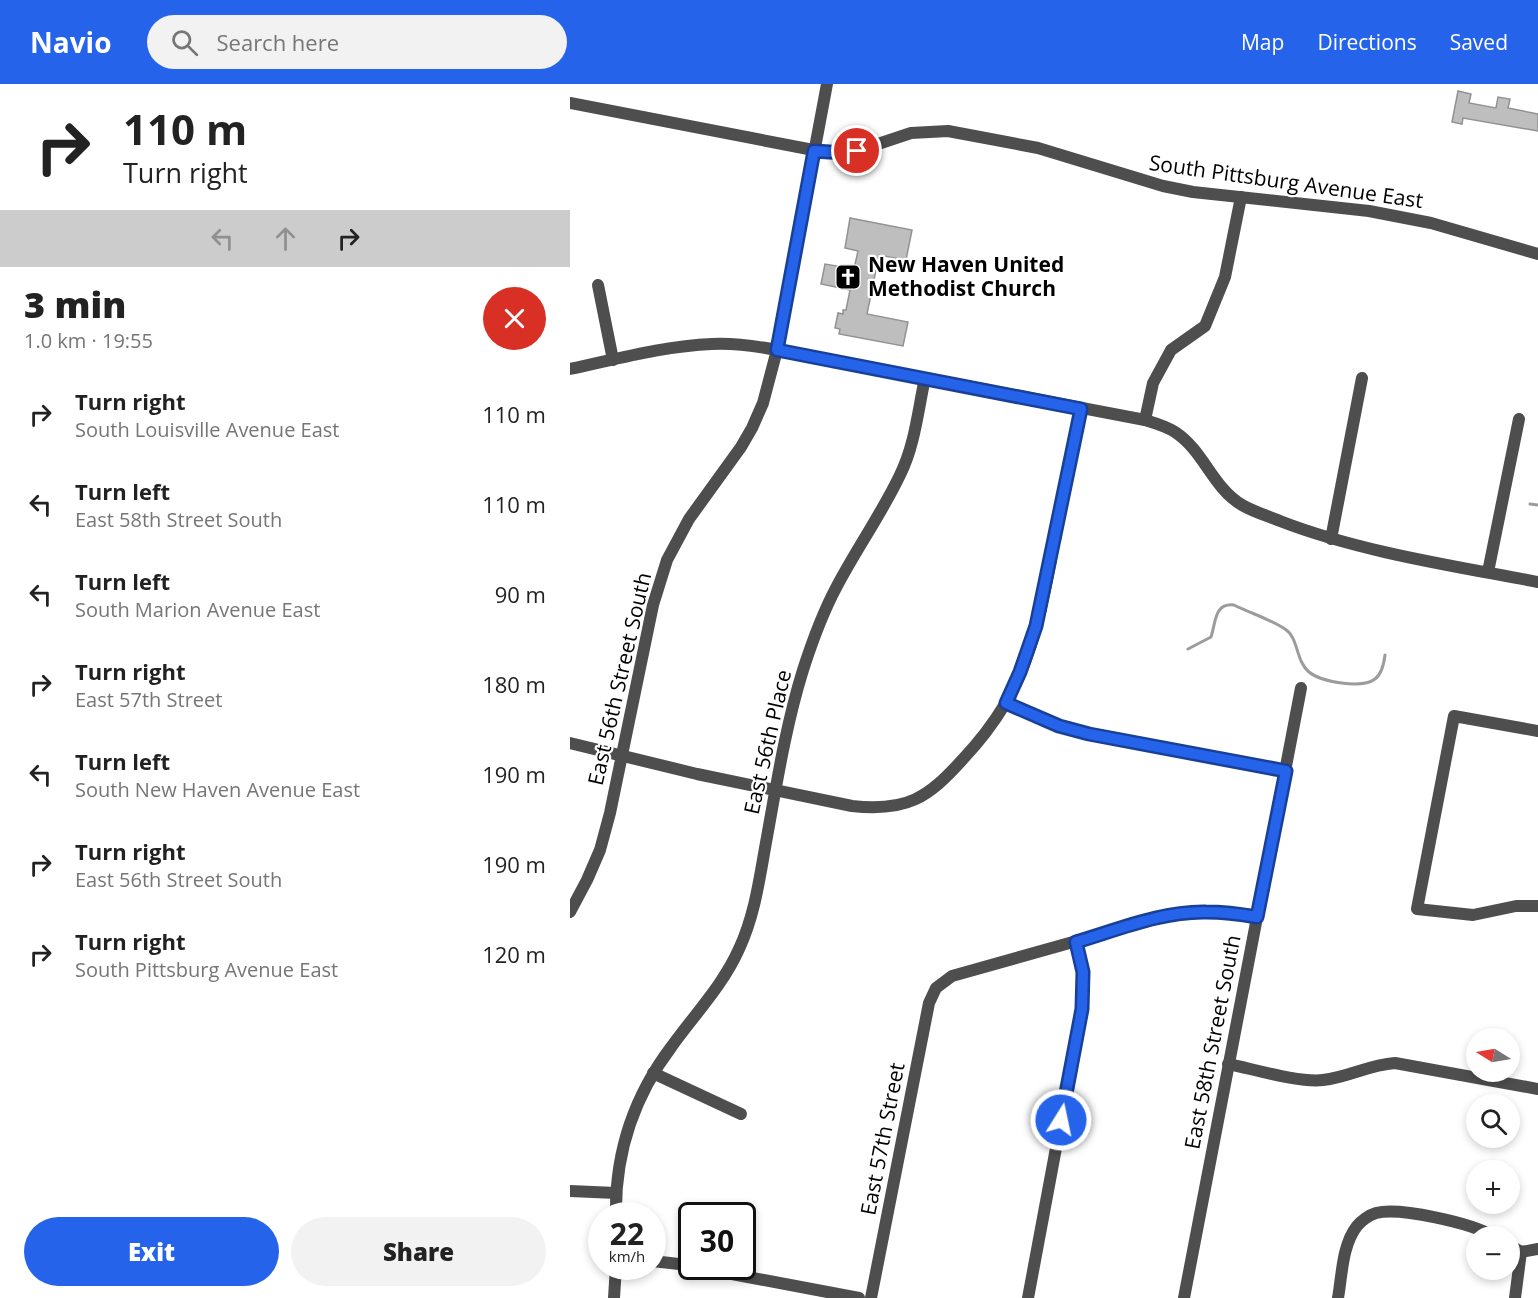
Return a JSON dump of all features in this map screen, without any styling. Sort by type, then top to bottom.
[{"type":"street","name":"East 56th Street South","points":[[570,912],[600,850],[610,813],[653,605],[668,560],[689,519],[752,428],[763,403],[777,350],[827,84]]},
{"type":"street","name":"South Pittsburg Avenue East","points":[[570,103],[814,151],[845,153],[911,133],[948,131],[1038,148],[1164,186],[1369,211],[1431,223],[1538,254]]},
{"type":"street","points":[[1145,420],[1153,383],[1171,350],[1205,326],[1226,277],[1241,197]]},
{"type":"street","points":[[598,285],[613,360]]},
{"type":"street","points":[[570,369],[658,350],[713,344],[777,350],[1145,420],[1173,431],[1185,440],[1196,451],[1213,479],[1234,500],[1266,515],[1331,539],[1538,582]]},
{"type":"street","name":"East 56th Place","points":[[616,1202],[620,1160],[628,1126],[638,1100],[653,1073],[725,976],[750,923],[790,717],[818,627],[836,588],[901,474],[910,448],[925,378]]},
{"type":"street","points":[[1331,539],[1362,378]]},
{"type":"street","points":[[570,743],[697,774],[852,806],[876,809],[903,805],[930,791],[944,780],[976,744],[1006,703],[1020,672],[1036,626],[1081,409]]},
{"type":"street","points":[[1488,572],[1518,419]]},
{"type":"street","name":"East 58th Street South","points":[[1184,1298],[1301,688]]},
{"type":"street","points":[[1006,703],[1059,726],[1089,734],[1286,771]]},
{"type":"street","points":[[1538,731],[1454,716],[1417,909],[1473,915],[1516,906],[1538,906]]},
{"type":"street","points":[[1028,1298],[1082,1009],[1083,972],[1076,942],[1162,917],[1186,913],[1205,911],[1257,917]]},
{"type":"street","name":"East 57th Street","points":[[872,1298],[929,1003],[936,988],[952,976],[1076,942]]},
{"type":"street","points":[[1228,1064],[1321,1081],[1338,1078],[1371,1066],[1395,1063],[1538,1089]]},
{"type":"street","points":[[653,1073],[741,1114]]},
{"type":"street","points":[[570,1191],[616,1193]]},
{"type":"street","points":[[1338,1298],[1349,1239],[1358,1225],[1373,1214],[1391,1211],[1466,1227]]},
{"type":"street","points":[[1515,1298],[1521,1252],[1538,1249]]},
{"type":"street","points":[[666,1263],[859,1298]]},
{"type":"street","points":[[614,1298],[615,1280]]},
{"type":"building","points":[[1458,91],[1471,94],[1469,103],[1496,108],[1498,97],[1510,99],[1508,108],[1538,114],[1538,131],[1463,118],[1462,124],[1452,122]]},
{"type":"building","name":"New Haven United Methodist Church","points":[[850,218],[912,230],[906,260],[879,255],[867,314],[908,322],[903,346],[839,334],[840,329],[835,328],[838,313],[843,314],[843,310],[846,310],[850,290],[821,284],[825,264],[854,269],[858,251],[845,248]]},
{"type":"waterway","points":[[1530,504],[1538,505]]},
{"type":"waterway","points":[[1188,649],[1211,637],[1219,610],[1227,605],[1234,605],[1285,629],[1293,638],[1305,667],[1309,672],[1323,679],[1352,684],[1369,682],[1379,674],[1385,655]]},
{"type":"place","name":"New Haven United Methodist Church","points":[[848,277]]},
{"type":"route","points":[[857,151],[829,153],[814,151],[777,350],[1081,409],[1036,626],[1006,703],[1059,726],[1089,734],[1286,771],[1257,917],[1205,911],[1186,913],[1162,917],[1076,942],[1083,972],[1082,1009],[1061,1120]]}]
